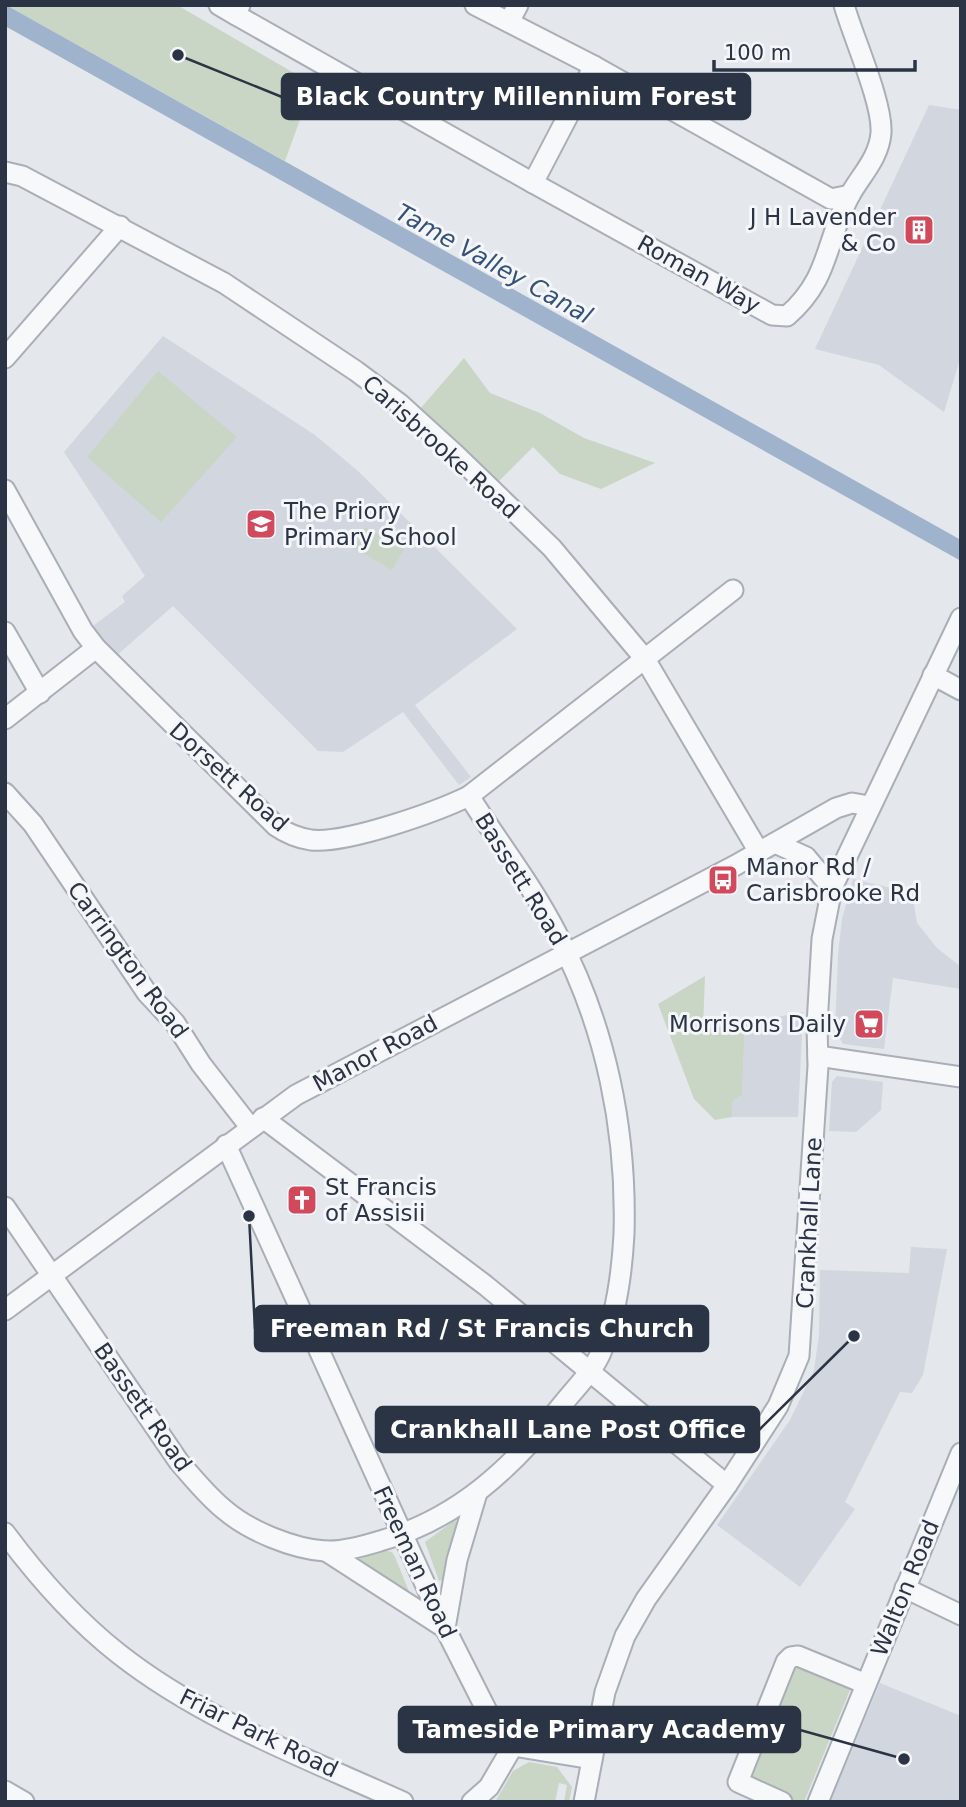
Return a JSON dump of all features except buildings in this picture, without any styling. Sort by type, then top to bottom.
[{"type":"street","points":[[475,5],[513,14],[594,66],[831,200],[850,195]]},
{"type":"street","name":"Roman Way","points":[[533,183],[772,315],[787,316],[810,292],[825,265],[850,195],[863,178],[881,132],[877,107],[844,5]]},
{"type":"street","points":[[232,8],[533,183],[594,66]]},
{"type":"street","name":"Carisbrooke Road","points":[[5,172],[22,176],[224,283],[400,404],[552,548],[645,659],[767,848]]},
{"type":"street","points":[[5,358],[120,226]]},
{"type":"street","name":"Dorsett Road","points":[[5,491],[83,631],[96,648],[276,825],[297,837],[312,840],[344,837],[443,807],[468,796],[733,590]]},
{"type":"street","name":"Crankhall Lane","points":[[584,1802],[610,1673],[625,1636],[646,1598],[727,1485],[778,1406],[801,1349],[822,939],[832,888],[961,618]]},
{"type":"street","points":[[5,632],[40,693]]},
{"type":"street","points":[[5,719],[96,648]]},
{"type":"street","points":[[933,675],[961,690]]},
{"type":"street","name":"Carrington Road","points":[[5,793],[33,824],[147,993],[175,1023],[201,1064],[256,1123],[485,1285],[727,1485]]},
{"type":"street","name":"Bassett Road","points":[[326,1551],[363,1546],[416,1530],[477,1493],[519,1457],[590,1371],[601,1353],[616,1298],[624,1237],[623,1194],[616,1108],[598,1035],[566,953],[538,900],[468,796]]},
{"type":"street","name":"Manor Road","points":[[5,1310],[296,1095],[767,848],[836,808],[852,803],[869,806]]},
{"type":"street","points":[[767,848],[806,858],[832,888]]},
{"type":"street","points":[[818,1056],[961,1077]]},
{"type":"street","name":"Freeman Road","points":[[226,1145],[445,1628],[488,1713],[513,1746]]},
{"type":"street","name":"Bassett Road","points":[[5,1207],[179,1462],[212,1499],[238,1520],[285,1541],[326,1551],[445,1628]]},
{"type":"street","name":"Walton Road","points":[[818,1802],[961,1452]]},
{"type":"street","points":[[445,1628],[457,1560],[477,1493]]},
{"type":"street","name":"Friar Park Road","points":[[6,1537],[88,1626],[120,1654],[160,1681],[236,1726],[402,1802]]},
{"type":"street","points":[[905,1588],[961,1615]]},
{"type":"street","name":"Walton Road","points":[[782,1802],[738,1782],[786,1662],[791,1657],[798,1656],[866,1684]]},
{"type":"street","points":[[474,1801],[489,1787],[513,1746],[592,1759]]},
{"type":"street","points":[[5,1791],[23,1802]]},
{"type":"shaded area","points":[[929,105],[961,110],[961,356],[944,412],[879,365],[815,349]]},
{"type":"shaded area","name":"The Priory Primary School","points":[[163,336],[315,435],[358,471],[517,629],[415,705],[471,777],[459,785],[403,712],[343,752],[318,751],[173,606],[116,656],[93,626],[125,602],[122,596],[145,576],[64,452]]},
{"type":"shaded area","points":[[853,879],[912,893],[917,923],[937,948],[961,967],[961,989],[893,978],[884,1049],[843,1044],[835,1031],[842,919]]},
{"type":"shaded area","points":[[803,1012],[798,1117],[732,1117],[732,1102],[742,1095],[745,1023]]},
{"type":"shaded area","points":[[837,1076],[883,1082],[881,1110],[856,1132],[829,1131],[832,1082]]},
{"type":"shaded area","points":[[911,1247],[947,1249],[923,1375],[912,1393],[900,1392],[845,1502],[855,1509],[800,1587],[717,1525],[790,1420],[814,1370],[819,1335],[820,1270],[909,1273]]},
{"type":"shaded area","points":[[880,1683],[961,1716],[961,1802],[830,1802]]},
{"type":"green space","points":[[6,5],[177,5],[313,84],[285,161]]},
{"type":"green space","points":[[464,358],[490,393],[540,413],[584,438],[655,463],[601,489],[560,474],[533,447],[497,483],[420,409]]},
{"type":"green space","points":[[158,371],[237,437],[161,522],[87,457]]},
{"type":"green space","points":[[365,527],[404,549],[392,570],[354,548]]},
{"type":"green space","points":[[705,976],[703,1030],[745,1023],[742,1095],[732,1102],[732,1117],[715,1120],[694,1099],[658,1004]]},
{"type":"green space","points":[[455,1520],[458,1523],[442,1580],[439,1581],[425,1542]]},
{"type":"green space","points":[[383,1550],[392,1552],[410,1594],[359,1559]]},
{"type":"green space","points":[[789,1662],[852,1685],[804,1802],[790,1802],[743,1775]]},
{"type":"green space","points":[[529,1762],[557,1767],[572,1787],[569,1802],[564,1802],[567,1785],[559,1783],[555,1802],[495,1802],[513,1771]]},
{"type":"water","points":[[6,5],[961,540],[961,561],[5,26]]},
{"type":"place","name":"Black Country Millennium Forest","points":[[178,55]]},
{"type":"place","name":"J H Lavender & Co","points":[[919,230]]},
{"type":"place","name":"The Priory Primary School","points":[[261,524]]},
{"type":"place","name":"Manor Rd / Carisbrooke Rd","points":[[723,880]]},
{"type":"place","name":"Morrisons Daily","points":[[869,1024]]},
{"type":"place","name":"St Francis of Assisii","points":[[302,1200]]},
{"type":"place","name":"Freeman Rd / St Francis Church","points":[[249,1216]]},
{"type":"place","name":"Crankhall Lane Post Office","points":[[854,1336]]},
{"type":"place","name":"Tameside Primary Academy","points":[[904,1759]]},
{"type":"water label","name":"Tame Valley Canal","points":[[494,264]]}]
